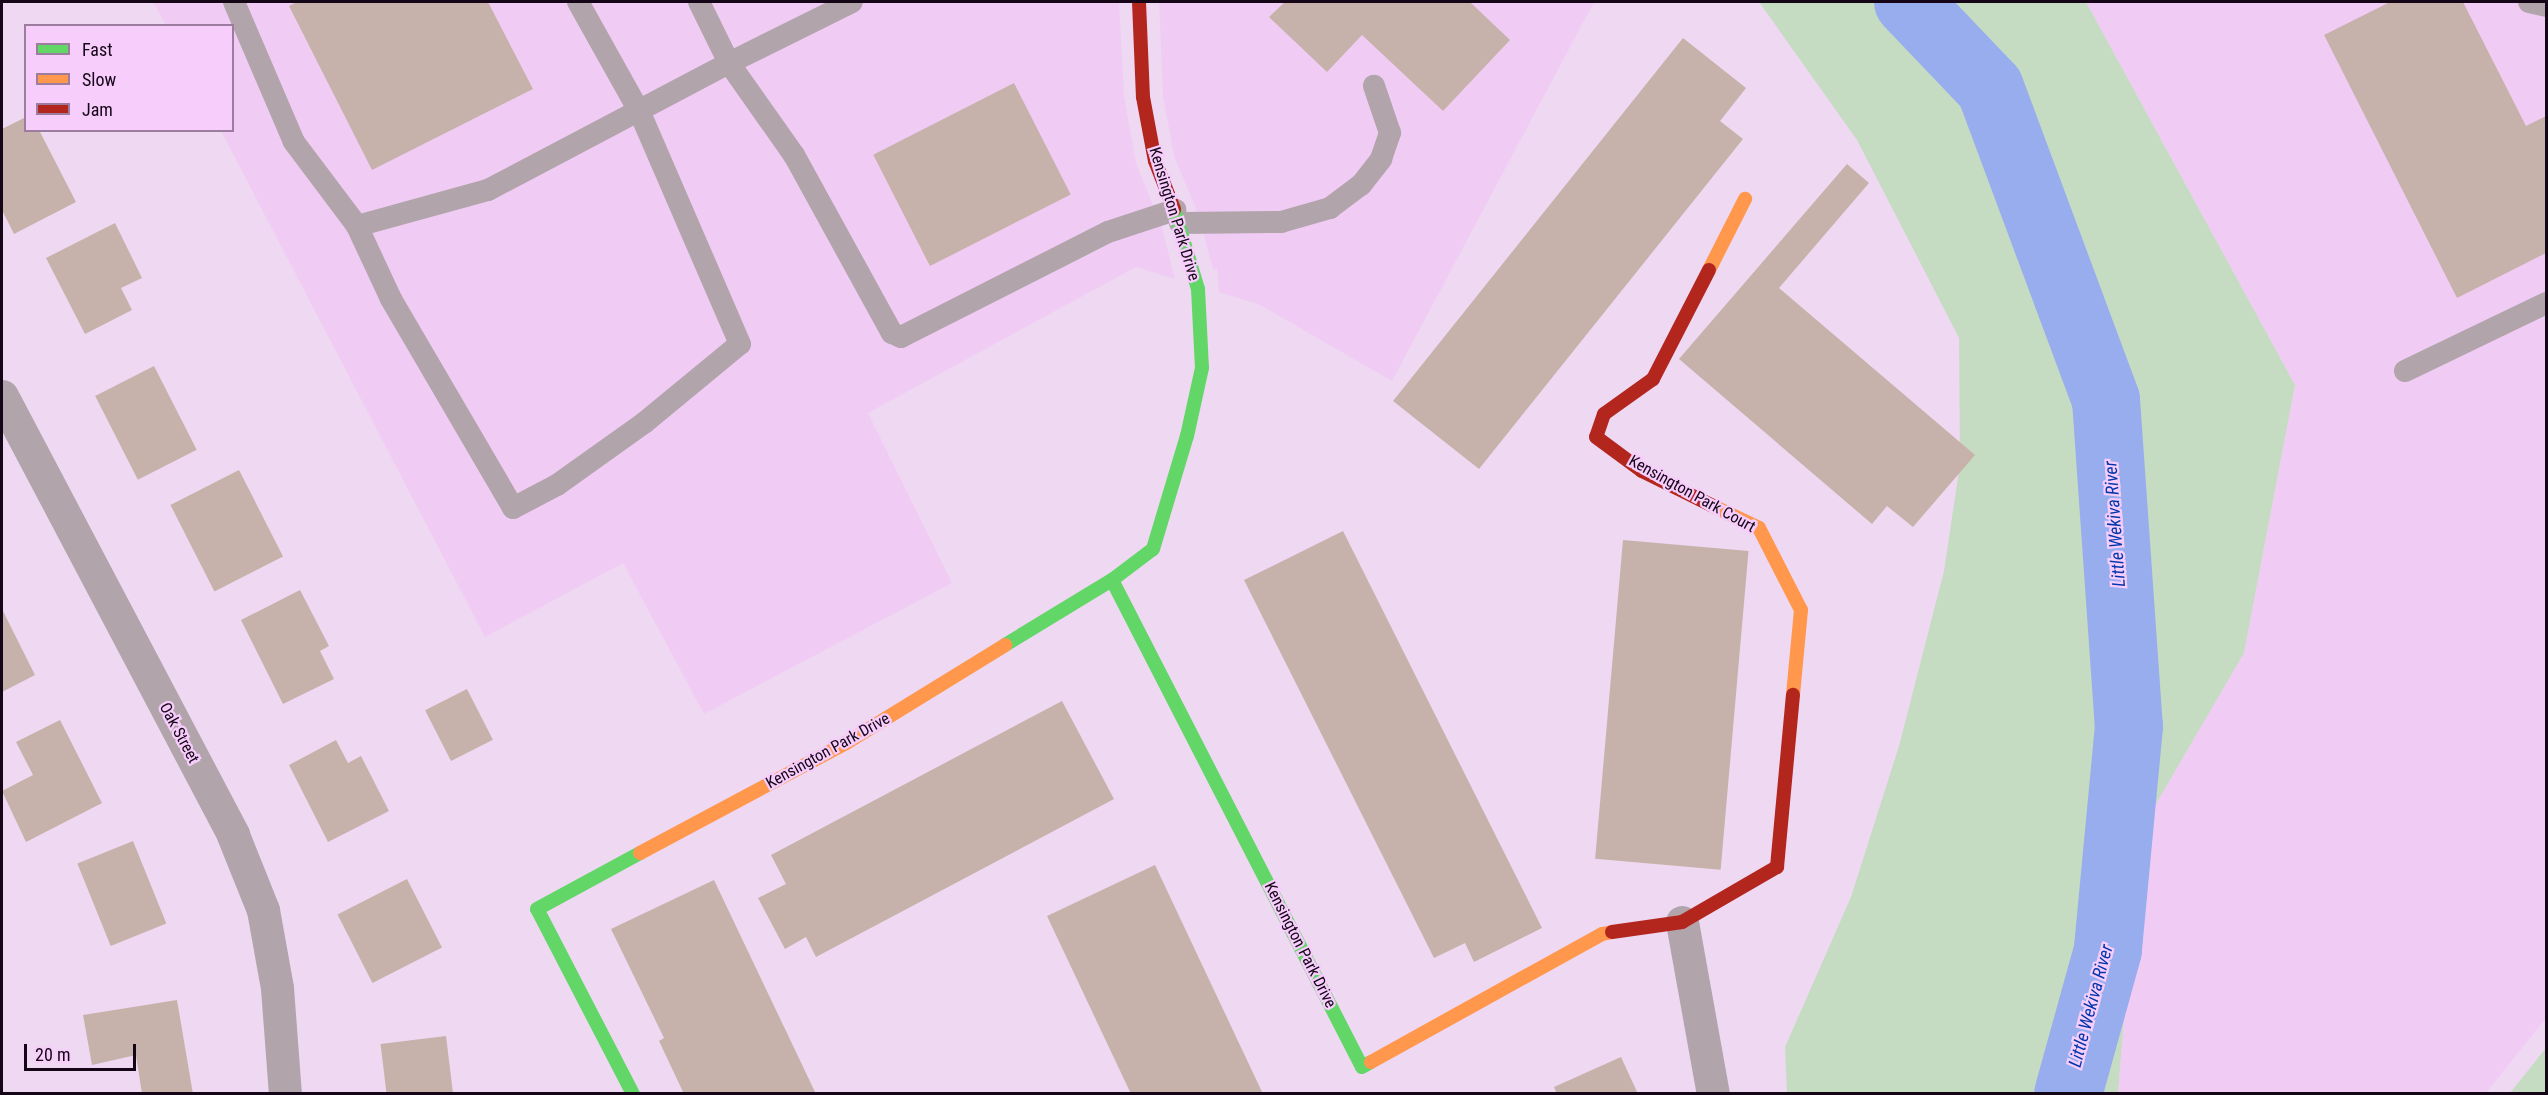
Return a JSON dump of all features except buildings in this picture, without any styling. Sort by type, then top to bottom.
[{"type":"street","name":"Kensington Park Drive","points":[[633,1094],[537,909],[846,743],[1112,580],[1153,549],[1187,436],[1202,368],[1198,290],[1178,217],[1155,161],[1143,97],[1139,2]]},
{"type":"street","name":"Kensington Park Court","points":[[1602,934],[1682,922],[1778,867],[1801,610],[1759,528],[1642,471],[1596,437],[1604,414],[1653,379],[1745,199]]},
{"type":"street","name":"Oak Street","points":[[2,396],[233,835],[263,910],[277,988],[285,1094]]},
{"type":"street","name":"Kensington Park Drive","points":[[1112,580],[1362,1067],[1602,934]]},
{"type":"street","points":[[1682,922],[1713,1094]]},
{"type":"lane","points":[[234,2],[294,142],[357,226],[391,298],[513,508],[557,485],[644,423],[740,344],[639,111],[578,2]]},
{"type":"lane","points":[[699,2],[729,63],[794,155],[892,333],[901,337],[1108,232],[1178,217],[1281,222],[1330,208],[1361,184],[1381,159],[1390,133],[1384,106],[1374,86]]},
{"type":"lane","points":[[357,226],[488,190],[729,63],[853,2]]},
{"type":"lane","points":[[2529,2],[2547,6]]},
{"type":"lane","points":[[2405,371],[2547,303]]},
{"type":"shaded area","points":[[153,2],[1119,2],[1124,96],[1136,163],[1162,228],[1175,279],[1136,267],[868,413],[952,583],[704,714],[623,563],[485,637],[222,132],[234,132],[234,24],[165,24]]},
{"type":"shaded area","points":[[1159,2],[1594,2],[1392,381],[1260,305],[1219,292],[1217,269],[1213,269],[1199,216],[1174,156],[1163,96]]},
{"type":"shaded area","points":[[2086,2],[2546,2],[2546,1018],[2486,1093],[2118,1093],[2139,833],[2244,653],[2295,385]]},
{"type":"green space","points":[[1759,2],[2086,2],[2295,385],[2244,653],[2139,833],[2118,1093],[1787,1093],[1785,1047],[1851,897],[1899,746],[1944,571],[1960,464],[1959,338],[1857,140]]},
{"type":"green space","points":[[2546,1048],[2546,1093],[2510,1093]]},
{"type":"waterway","name":"Little Wekiva River","points":[[1908,2],[1990,88],[2106,400],[2129,726],[2108,950],[2068,1094]]},
{"type":"traffic: fast","points":[[1005,645],[1112,580],[1153,549],[1187,436],[1202,368],[1198,289],[1174,209]]},
{"type":"traffic: fast","points":[[1112,580],[1362,1067],[1371,1062]]},
{"type":"traffic: fast","points":[[633,1094],[537,909],[640,853]]},
{"type":"traffic: slow","points":[[1709,270],[1745,199]]},
{"type":"traffic: slow","points":[[1711,505],[1759,528],[1801,610],[1793,695]]},
{"type":"traffic: slow","points":[[640,853],[846,743],[1005,645]]},
{"type":"traffic: slow","points":[[1371,1062],[1602,934],[1612,932]]},
{"type":"traffic: jam","points":[[1139,2],[1143,97],[1155,161],[1174,209]]},
{"type":"traffic: jam","points":[[1709,270],[1653,379],[1604,414],[1596,437],[1642,471],[1711,505]]},
{"type":"traffic: jam","points":[[1612,932],[1682,922],[1777,867],[1793,695]]}]
